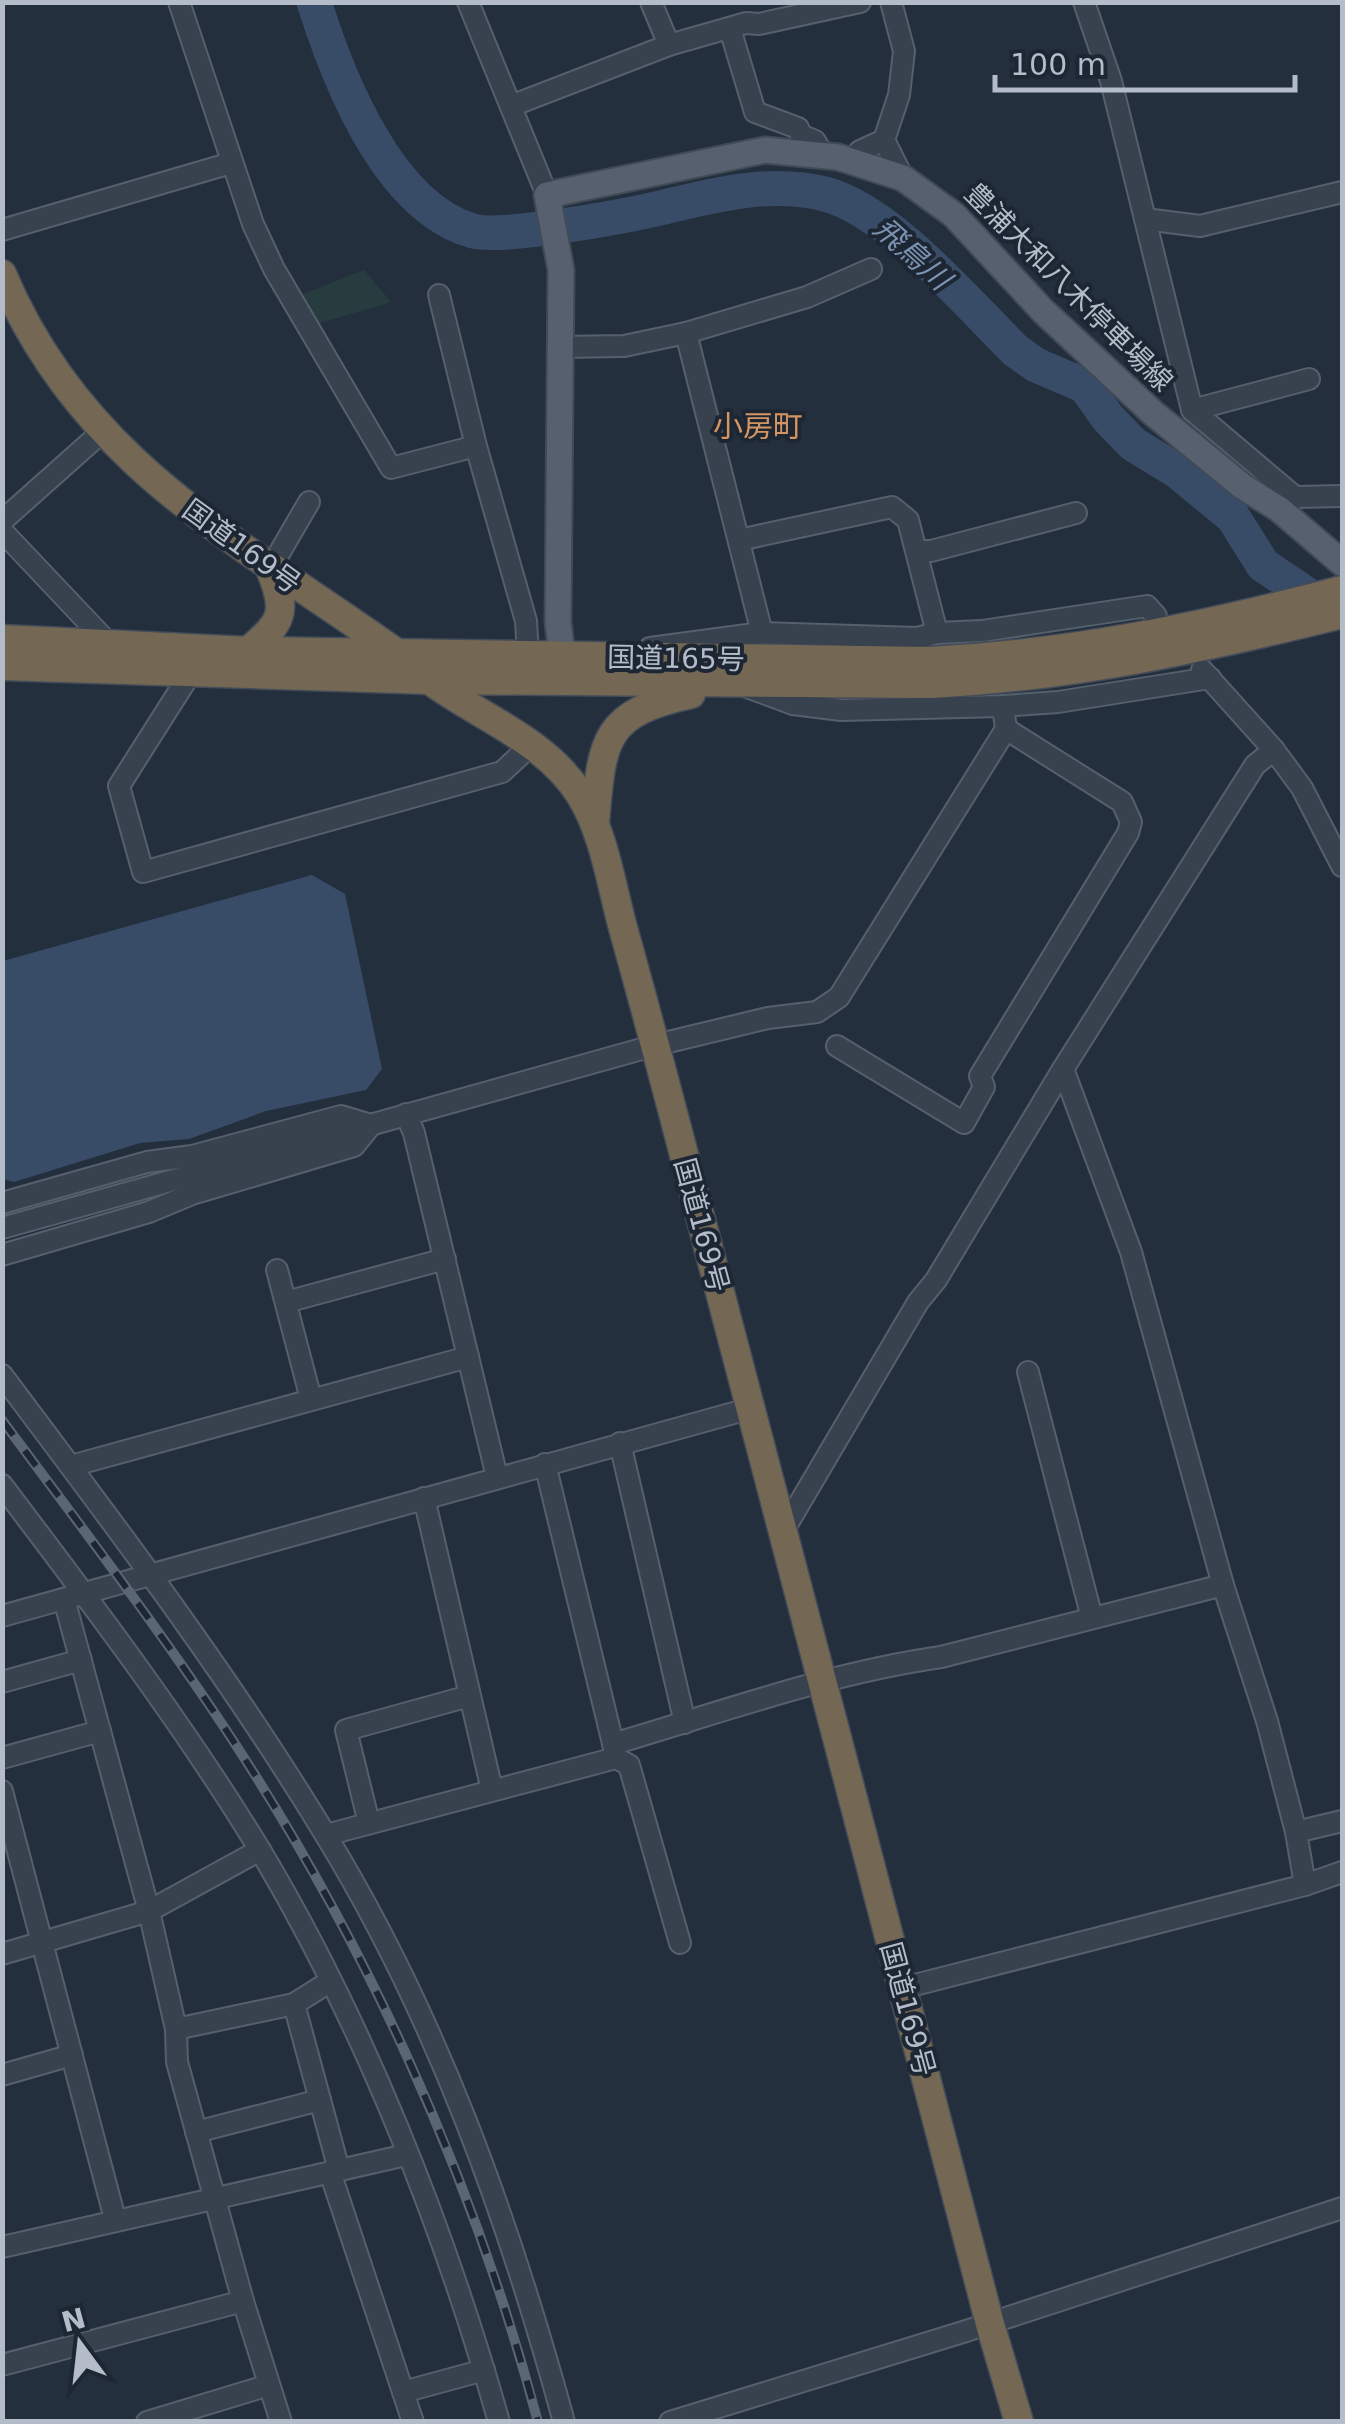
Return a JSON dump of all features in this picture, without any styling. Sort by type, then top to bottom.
[{"type":"highway","name":"国道169号","points":[[2,274],[47,357],[103,432],[170,494],[270,570],[531,745],[574,785],[594,824],[656,1045],[748,1409],[1019,2422]]},
{"type":"highway","points":[[248,651],[272,631],[281,614],[280,595],[270,570]]},
{"type":"highway","name":"国道165号","points":[[3,639],[248,651],[528,656],[564,669],[739,684],[931,684],[1052,675],[1111,666],[1282,618],[1342,590]]},
{"type":"highway","name":"国道165号","points":[[2,666],[430,680],[564,669],[625,657],[823,662],[1000,658],[1190,629],[1342,614]]},
{"type":"highway","points":[[594,824],[604,748],[618,726],[659,701],[739,684]]},
{"type":"main road","name":"豊浦大和八木停車場線","points":[[548,200],[766,150],[852,160],[903,178],[954,215],[1043,311],[1154,413],[1242,486],[1287,503],[1342,563]]},
{"type":"main road","points":[[548,200],[561,270],[558,622],[564,669]]},
{"type":"street","points":[[179,2],[231,163],[274,270],[391,468],[476,446]]},
{"type":"street","points":[[468,2],[548,200]]},
{"type":"street","points":[[651,2],[669,44]]},
{"type":"street","points":[[511,106],[739,18],[758,24],[860,2]]},
{"type":"street","points":[[852,160],[860,151],[884,140],[899,95],[904,51],[891,2]]},
{"type":"street","points":[[1084,2],[1110,81],[1192,410],[1287,503],[1342,496]]},
{"type":"street","points":[[739,18],[754,112],[798,128],[801,135],[815,142],[822,155]]},
{"type":"street","points":[[884,140],[903,178]]},
{"type":"street","points":[[2,230],[231,163]]},
{"type":"street","points":[[1145,219],[1200,226],[1342,192]]},
{"type":"street","points":[[560,346],[624,346],[686,333],[807,298],[871,269]]},
{"type":"street","points":[[439,296],[476,446],[526,621],[528,656]]},
{"type":"street","points":[[686,333],[762,633]]},
{"type":"street","points":[[1192,410],[1309,380]]},
{"type":"street","points":[[2,521],[103,432]]},
{"type":"street","points":[[270,570],[309,502]]},
{"type":"street","points":[[740,540],[892,506],[908,520],[938,633]]},
{"type":"street","points":[[916,551],[1076,513]]},
{"type":"street","points":[[2,530],[108,644]]},
{"type":"street","points":[[625,657],[648,648],[762,633],[917,638],[1147,606],[1156,616]]},
{"type":"street","points":[[739,684],[793,704],[840,710],[1058,702],[1205,673],[1274,750],[1314,806],[1342,866]]},
{"type":"street","points":[[190,674],[119,786],[143,872],[502,772],[531,745]]},
{"type":"street","points":[[2,1228],[656,1045],[768,1018],[817,1012],[840,997],[1006,729],[1004,706]]},
{"type":"street","points":[[837,1046],[964,1124],[984,1087],[980,1076],[985,1066],[1128,834],[1131,822],[1122,802],[1006,729]]},
{"type":"street","points":[[782,1533],[918,1302],[936,1280],[1063,1069],[1255,764],[1274,750]]},
{"type":"street","points":[[1063,1069],[1131,1252],[1266,1721],[1306,1884]]},
{"type":"street","points":[[406,1114],[414,1133],[497,1477]]},
{"type":"street","points":[[2,1203],[147,1162],[192,1156],[341,1116],[371,1125]]},
{"type":"street","points":[[2,1255],[354,1146],[371,1125]]},
{"type":"street","points":[[286,1302],[445,1259]]},
{"type":"street","points":[[277,1270],[312,1399]]},
{"type":"street","points":[[71,1466],[468,1357]]},
{"type":"street","points":[[1028,1372],[1092,1618]]},
{"type":"street","points":[[2,1374],[270,1747],[326,1835],[375,1925],[463,2110],[495,2194],[564,2422]]},
{"type":"street","points":[[2,1616],[748,1409]]},
{"type":"street","points":[[620,1443],[686,1723]]},
{"type":"street","points":[[545,1464],[615,1751],[629,1765],[680,1943]]},
{"type":"street","points":[[4,1489],[74,1597],[148,1680],[260,1850],[364,2051],[451,2269],[498,2422]]},
{"type":"street","points":[[424,1498],[492,1790]]},
{"type":"street","points":[[326,1835],[492,1790],[820,1681],[941,1657],[1224,1585]]},
{"type":"street","points":[[74,1597],[80,1660],[149,1911],[176,2029],[176,2062],[281,2422]]},
{"type":"street","points":[[2,1682],[80,1660]]},
{"type":"street","points":[[369,1823],[346,1730],[469,1696]]},
{"type":"street","points":[[2,1758],[100,1731]]},
{"type":"street","points":[[2,1791],[8,1834],[43,1943],[115,2219]]},
{"type":"street","points":[[1296,1832],[1342,1821]]},
{"type":"street","points":[[2,1954],[149,1911],[260,1850]]},
{"type":"street","points":[[904,1988],[1342,1872]]},
{"type":"street","points":[[176,2029],[294,2004],[329,1982]]},
{"type":"street","points":[[294,2004],[335,2171],[413,2422]]},
{"type":"street","points":[[2,2075],[72,2056]]},
{"type":"street","points":[[196,2132],[320,2100]]},
{"type":"street","points":[[2,2246],[406,2155]]},
{"type":"street","points":[[670,2422],[990,2324],[1342,2208]]},
{"type":"street","points":[[2,2365],[243,2301]]},
{"type":"street","points":[[403,2392],[484,2370]]},
{"type":"street","points":[[147,2422],[172,2418],[269,2385]]},
{"type":"green space","points":[[364,270],[391,302],[307,327],[291,299]]},
{"type":"water","points":[[312,875],[345,894],[382,1069],[366,1090],[266,1111],[189,1139],[140,1143],[14,1182],[3,1179],[3,961]]},
{"type":"waterway","name":"飛鳥川","points":[[314,2],[352,102],[371,136],[416,196],[443,217],[473,231],[510,232],[594,221],[721,194],[783,188],[825,194],[850,204],[876,219],[927,261],[1016,351],[1036,365],[1085,386],[1133,444],[1177,471],[1233,517],[1263,565],[1333,612]]},
{"type":"railway","points":[[2,1420],[194,1683],[272,1802],[321,1886],[408,2058],[446,2147],[481,2238],[538,2422]]},
{"type":"district","name":"小房町","points":[[758,427]]}]
